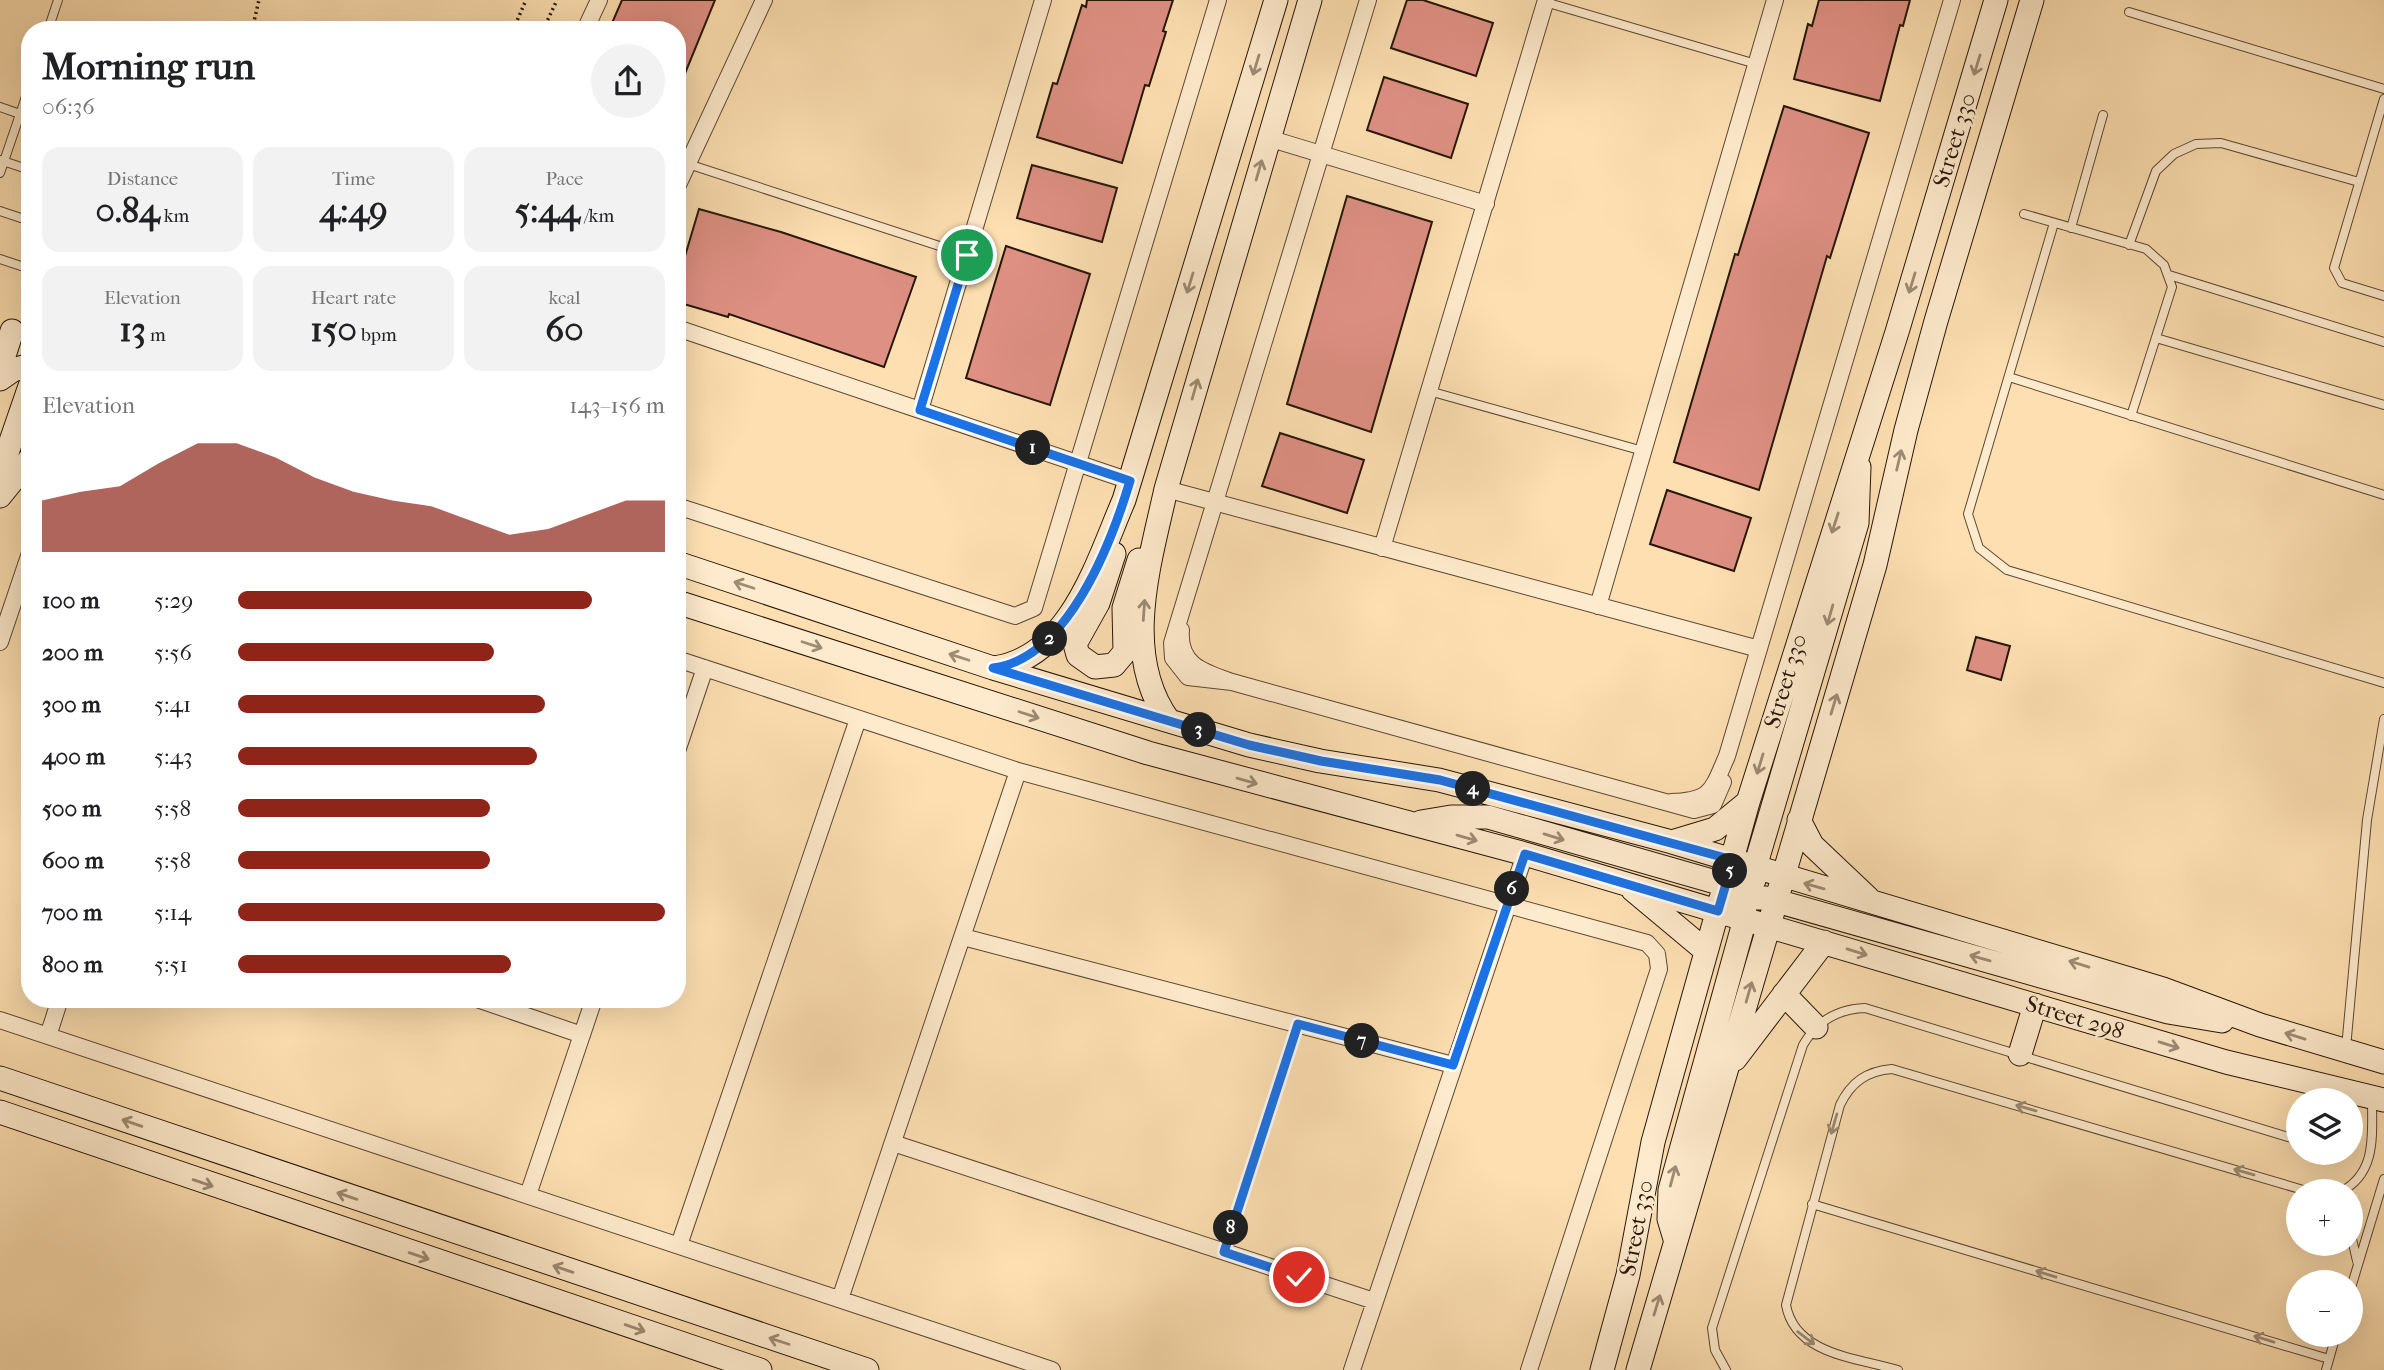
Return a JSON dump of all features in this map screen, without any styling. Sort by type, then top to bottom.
[{"type":"street","points":[[589,21],[599,0]]},
{"type":"street","points":[[686,168],[764,0]]},
{"type":"street","points":[[920,410],[1043,0]]},
{"type":"street","points":[[686,509],[1015,616],[1022,615],[1038,602],[1218,0]]},
{"type":"street","points":[[993,668],[1007,666],[1033,654],[1063,622],[1095,568],[1127,491],[1276,0]]},
{"type":"street","points":[[1168,721],[1150,690],[1142,650],[1148,574],[1166,489],[1310,0]]},
{"type":"street","points":[[1368,0],[1182,614],[1180,641],[1188,662],[1200,671],[1232,682],[1694,810],[1713,805],[1725,778],[1727,756],[1952,0]]},
{"type":"street","points":[[1598,606],[1775,0]]},
{"type":"street","name":"Street 330","points":[[1638,1370],[1768,926],[1748,890],[1748,802],[1898,332],[1996,0]]},
{"type":"street","name":"Street 330","points":[[1602,1370],[1628,1275],[1653,1142],[1718,911],[1748,890],[1782,875],[1875,565],[1906,430],[1936,321],[2032,0]]},
{"type":"street","points":[[1382,548],[1545,1]]},
{"type":"street","points":[[1268,138],[1486,204]]},
{"type":"street","points":[[686,331],[1079,463],[1127,491]]},
{"type":"street","points":[[0,368],[14,332]]},
{"type":"street","points":[[0,381],[13,370],[21,368]]},
{"type":"street","points":[[0,381],[21,388]]},
{"type":"street","points":[[0,473],[21,413]]},
{"type":"street","points":[[1676,1242],[1669,1219],[1670,1190],[1748,890],[1857,523],[1860,490],[1858,453]]},
{"type":"street","points":[[0,496],[21,470]]},
{"type":"street","points":[[1127,491],[1125,517],[1102,594],[1075,644],[1083,660],[1102,668],[1114,665],[1125,652],[1124,608],[1152,516],[1166,489]]},
{"type":"street","points":[[1166,489],[1759,649]]},
{"type":"street","points":[[686,566],[993,668],[1282,753],[1440,780],[1672,842],[1748,890]]},
{"type":"street","points":[[0,642],[21,580]]},
{"type":"street","points":[[686,606],[1148,753],[1416,823],[1718,911]]},
{"type":"street","points":[[686,662],[1018,771],[1640,940],[1652,948],[1659,962],[1659,969],[1529,1370]]},
{"type":"street","points":[[686,724],[705,668]]},
{"type":"street","points":[[679,1245],[858,719]]},
{"type":"street","points":[[840,1300],[1018,771]]},
{"type":"street","points":[[1672,842],[1714,829],[1748,802]]},
{"type":"street","points":[[1416,823],[1451,817],[1488,817],[2168,1012],[2260,1025]]},
{"type":"street","points":[[1800,820],[1812,845],[1873,903]]},
{"type":"street","points":[[1352,1370],[1525,854]]},
{"type":"street","points":[[1782,875],[2163,989],[2260,1025],[2384,1062]]},
{"type":"street","points":[[1625,884],[1706,951]]},
{"type":"street","name":"Street 298","points":[[1768,926],[2236,1065],[2378,1098]]},
{"type":"street","points":[[963,937],[1453,1065]]},
{"type":"street","points":[[1726,1070],[1824,942]]},
{"type":"street","points":[[1784,994],[1816,1027]]},
{"type":"street","points":[[2020,1054],[2035,1005]]},
{"type":"street","points":[[48,1036],[57,1008]]},
{"type":"street","points":[[503,1008],[582,1035]]},
{"type":"street","points":[[528,1195],[591,1008]]},
{"type":"street","points":[[0,1020],[1052,1370]]},
{"type":"street","points":[[0,1078],[867,1370]]},
{"type":"street","points":[[0,1112],[760,1370]]},
{"type":"street","points":[[893,1143],[1374,1301]]},
{"type":"lane","points":[[51,21],[58,0]]},
{"type":"lane","points":[[1545,1],[1756,64]]},
{"type":"lane","points":[[2129,12],[2384,89]]},
{"type":"lane","points":[[2384,99],[2333,268],[2342,284],[2384,296]]},
{"type":"lane","points":[[0,107],[20,114]]},
{"type":"lane","points":[[0,173],[21,111]]},
{"type":"lane","points":[[2071,228],[2104,115]]},
{"type":"lane","points":[[2129,245],[2156,171],[2174,154],[2196,144],[2221,143],[2359,182]]},
{"type":"lane","points":[[2,161],[21,167]]},
{"type":"lane","points":[[688,164],[967,255]]},
{"type":"lane","points":[[0,211],[21,219]]},
{"type":"lane","points":[[2024,215],[2129,245],[2156,256],[2169,275],[2172,287],[2132,416]]},
{"type":"lane","points":[[2054,223],[1968,513],[1973,537],[1986,557],[2007,570],[2384,683]]},
{"type":"lane","points":[[0,259],[21,267]]},
{"type":"lane","points":[[2169,275],[2384,342]]},
{"type":"lane","points":[[2156,338],[2384,405]]},
{"type":"lane","points":[[2009,377],[2384,495]]},
{"type":"lane","points":[[1429,391],[1643,451]]},
{"type":"lane","points":[[2346,1051],[2367,820],[2384,719]]},
{"type":"lane","points":[[1726,1370],[1715,1350],[1712,1328],[1803,1045],[1816,1027],[1835,1014],[1865,1008],[2286,1136]]},
{"type":"lane","points":[[1224,1252],[1298,1024]]},
{"type":"lane","points":[[1898,1370],[1810,1343],[1791,1322],[1786,1296],[1845,1094],[1861,1078],[1892,1069],[2286,1185]]},
{"type":"lane","points":[[2357,1179],[2370,1159],[2378,1098]]},
{"type":"lane","points":[[2357,1270],[2384,1179]]},
{"type":"lane","points":[[1812,1204],[2329,1359]]},
{"type":"lane","points":[[2356,1256],[2358,1267]]},
{"type":"lane","points":[[2326,1370],[2332,1347]]},
{"type":"path","points":[[254,21],[259,0]]},
{"type":"path","points":[[517,21],[526,0]]},
{"type":"path","points":[[547,21],[557,0]]},
{"type":"building","points":[[622,0],[715,0],[686,71],[686,21],[613,21]]},
{"type":"building","points":[[1087,0],[1173,0],[1163,31],[1166,32],[1149,86],[1145,85],[1122,163],[1037,137],[1053,83],[1057,84],[1082,5],[1086,7]]},
{"type":"building","points":[[1407,0],[1423,0],[1493,23],[1476,76],[1391,48]]},
{"type":"building","points":[[1819,0],[1910,0],[1903,26],[1900,25],[1880,101],[1794,79],[1808,24],[1812,26]]},
{"type":"building","points":[[1384,77],[1468,104],[1451,158],[1367,130]]},
{"type":"building","points":[[1784,106],[1869,133],[1830,258],[1827,256],[1759,490],[1674,462],[1735,254],[1738,255]]},
{"type":"building","points":[[1032,165],[1117,188],[1102,242],[1017,218]]},
{"type":"building","points":[[1347,196],[1432,222],[1371,432],[1287,404]]},
{"type":"building","points":[[699,209],[781,232],[916,277],[884,367],[729,314],[728,317],[686,305],[686,253]]},
{"type":"building","points":[[1006,246],[1090,274],[1050,405],[966,378]]},
{"type":"building","points":[[1280,433],[1364,460],[1347,513],[1262,486]]},
{"type":"building","points":[[1667,490],[1751,518],[1734,571],[1650,544]]},
{"type":"building","points":[[1976,637],[2010,646],[2001,680],[1967,670]]},
{"type":"route","points":[[967,255],[920,410],[1130,481],[1095,568],[1074,607],[1042,648],[1021,662],[993,668],[1249,745],[1321,761],[1440,780],[1733,860],[1718,911],[1525,854],[1453,1065],[1298,1024],[1224,1252],[1299,1277]]}]
